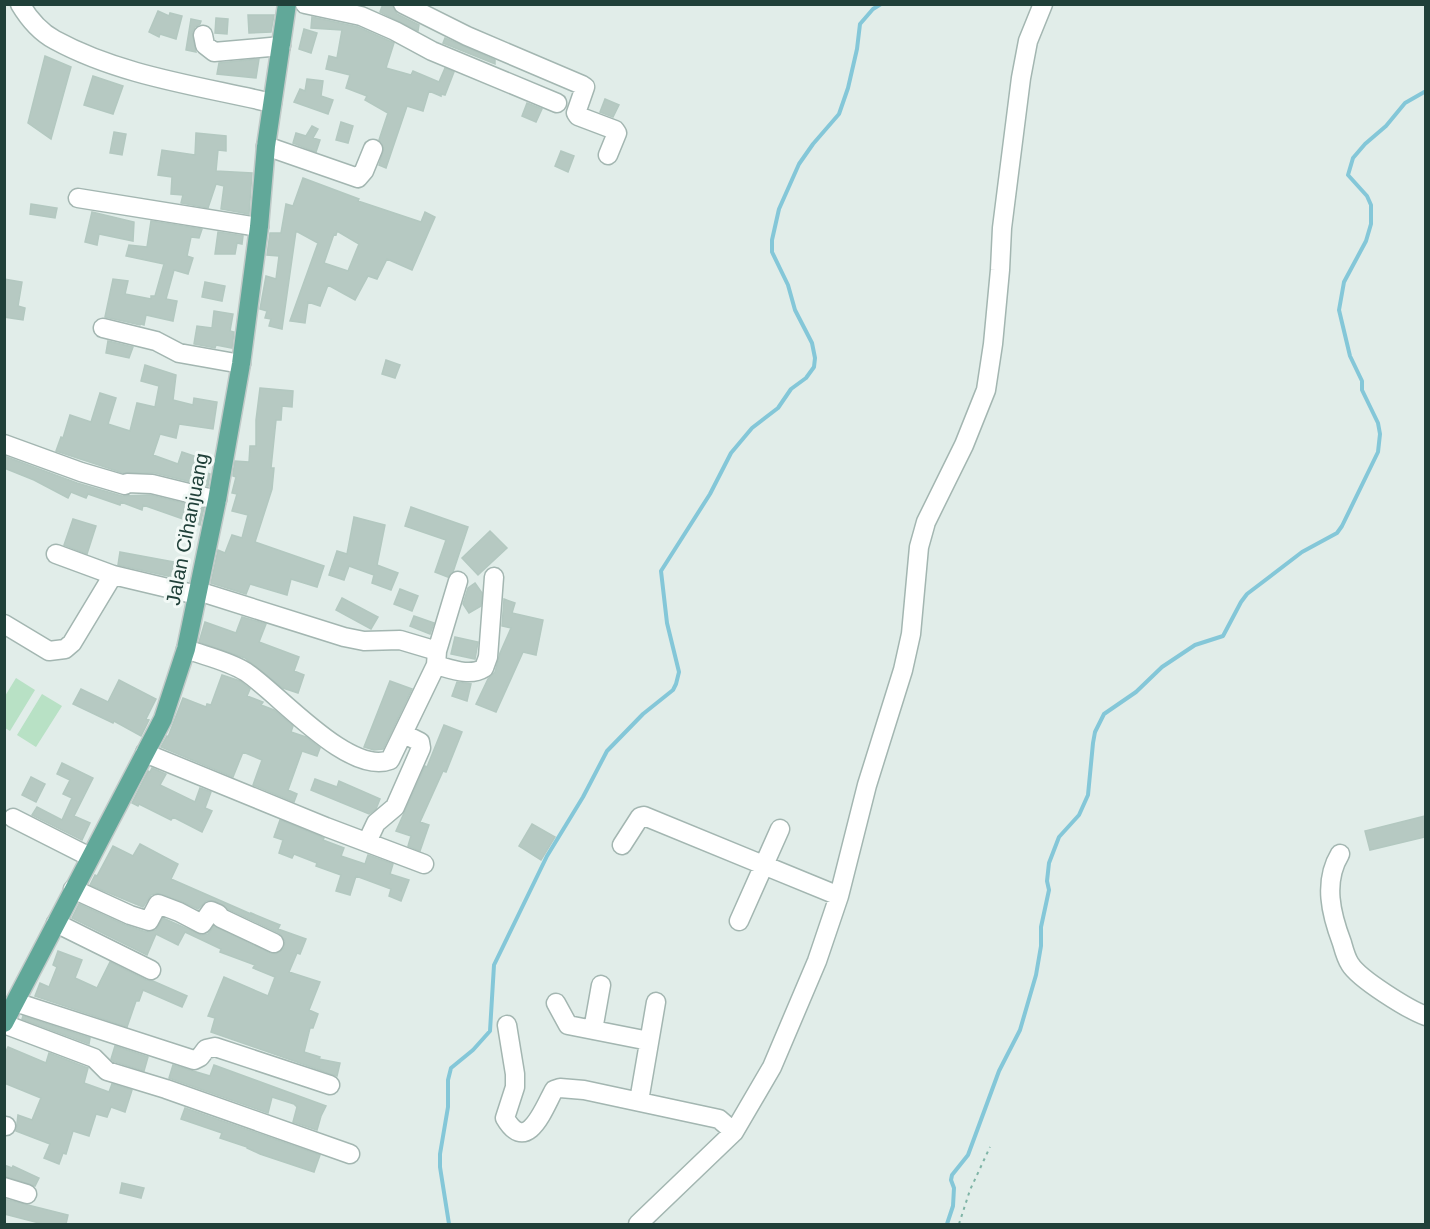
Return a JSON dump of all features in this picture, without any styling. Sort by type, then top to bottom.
[{"type":"main road","name":"Jalan Cihanjuang","points":[[4,1024],[163,719],[186,649],[217,500],[241,364],[259,227],[266,146],[287,4]]},
{"type":"street","points":[[20,4],[29,20],[54,40],[102,60],[159,78],[272,103]]},
{"type":"street","points":[[305,4],[332,7],[361,16],[432,51],[557,103]]},
{"type":"street","points":[[403,4],[467,36],[585,87],[576,112],[578,116],[615,130],[617,133],[608,155]]},
{"type":"street","points":[[638,1224],[734,1132],[772,1067],[817,961],[840,896],[867,784],[903,670],[911,634],[919,547],[926,522],[964,445],[986,390],[998,291],[1002,228],[1021,78],[1028,41],[1044,4]]},
{"type":"street","points":[[203,35],[205,45],[214,52],[281,46]]},
{"type":"street","points":[[266,146],[358,178],[364,171],[373,148]]},
{"type":"street","points":[[78,198],[259,227]]},
{"type":"street","points":[[103,328],[156,341],[178,353],[241,364]]},
{"type":"street","points":[[4,444],[125,485],[127,483],[152,484],[217,500]]},
{"type":"street","points":[[56,554],[113,575],[197,593],[344,637],[364,641],[400,640],[466,672],[476,673],[484,668],[488,657],[494,577]]},
{"type":"street","points":[[4,624],[49,651],[65,649],[72,642],[113,575]]},
{"type":"street","points":[[186,649],[244,671],[334,747],[372,761],[388,762],[404,734],[436,658],[458,580]]},
{"type":"street","points":[[367,842],[376,823],[394,807],[421,748],[420,742],[404,734]]},
{"type":"street","points":[[145,753],[424,864]]},
{"type":"street","points":[[622,845],[640,817],[644,816],[840,896]]},
{"type":"street","points":[[13,818],[90,857]]},
{"type":"street","points":[[739,921],[780,829]]},
{"type":"street","points":[[1340,854],[1331,873],[1331,903],[1333,919],[1350,965],[1361,976],[1413,1012],[1425,1016]]},
{"type":"street","points":[[74,889],[130,915],[149,921],[158,904],[202,924],[211,911],[274,943]]},
{"type":"street","points":[[56,924],[151,970]]},
{"type":"street","points":[[593,1030],[601,985]]},
{"type":"street","points":[[17,999],[99,1022]]},
{"type":"street","points":[[17,999],[194,1060],[200,1057],[206,1048],[215,1047],[330,1085]]},
{"type":"street","points":[[639,1101],[656,1002]]},
{"type":"street","points":[[556,1003],[568,1025],[650,1041]]},
{"type":"street","points":[[4,1024],[94,1058],[107,1071],[166,1089],[350,1154]]},
{"type":"street","points":[[507,1026],[515,1087],[506,1118],[511,1127],[518,1131],[528,1131],[534,1127],[554,1090],[560,1088],[584,1090],[719,1119],[734,1132]]},
{"type":"street","points":[[4,1186],[27,1194]]},
{"type":"path","points":[[959,1224],[970,1190],[990,1147]]},
{"type":"green space","points":[[16,678],[35,690],[10,731],[5,728],[5,696]]},
{"type":"green space","points":[[42,694],[62,706],[36,747],[17,735]]},
{"type":"building","points":[[383,4],[392,4],[397,14],[419,25],[418,31],[380,12]]},
{"type":"building","points":[[158,11],[169,16],[170,13],[182,16],[176,39],[160,34],[159,37],[149,32]]},
{"type":"building","points":[[248,15],[274,15],[271,32],[249,33]]},
{"type":"building","points":[[312,17],[358,27],[394,43],[386,68],[411,75],[413,71],[439,82],[445,68],[454,72],[445,95],[441,94],[441,96],[429,91],[423,111],[407,106],[386,168],[379,165],[384,148],[379,140],[388,113],[365,100],[367,96],[346,88],[350,75],[326,69],[329,56],[337,58],[342,30],[311,28]]},
{"type":"building","points":[[216,18],[228,19],[227,34],[215,33]]},
{"type":"building","points":[[191,19],[201,21],[192,32],[196,52],[186,50]]},
{"type":"building","points":[[304,29],[317,33],[311,53],[299,49]]},
{"type":"building","points":[[445,38],[495,60],[495,64],[443,43]]},
{"type":"building","points":[[45,56],[71,67],[51,139],[28,123]]},
{"type":"building","points":[[259,59],[256,78],[217,74],[219,63]]},
{"type":"building","points":[[93,76],[123,86],[113,114],[84,105]]},
{"type":"building","points":[[307,79],[323,81],[321,96],[333,100],[328,114],[294,102],[300,89],[305,91]]},
{"type":"building","points":[[605,99],[619,105],[613,117],[600,112]]},
{"type":"building","points":[[527,103],[542,109],[536,122],[522,116]]},
{"type":"building","points":[[341,122],[353,126],[348,143],[336,140]]},
{"type":"building","points":[[312,126],[318,129],[313,138],[320,140],[316,152],[293,143],[296,133],[306,136]]},
{"type":"building","points":[[114,132],[126,134],[122,155],[110,153]]},
{"type":"building","points":[[196,133],[226,136],[226,151],[218,150],[216,171],[252,173],[249,214],[221,209],[224,186],[216,184],[208,208],[181,203],[183,195],[171,194],[172,177],[158,175],[162,150],[195,155]]},
{"type":"building","points":[[561,151],[574,156],[568,172],[555,166]]},
{"type":"building","points":[[303,178],[359,199],[358,201],[421,222],[425,212],[435,217],[412,270],[387,259],[377,279],[368,276],[355,300],[328,285],[320,306],[308,302],[305,323],[290,321],[318,243],[296,231],[282,329],[269,326],[271,319],[265,318],[267,311],[260,309],[266,276],[276,279],[279,256],[267,255],[270,233],[281,233],[286,204],[293,206]],"holes":[[[337,231],[359,244],[348,271],[324,263]]]},
{"type":"building","points":[[31,204],[57,208],[55,218],[30,214]]},
{"type":"building","points":[[92,212],[134,222],[133,241],[99,234],[97,245],[85,242]]},
{"type":"building","points":[[151,221],[202,229],[199,238],[191,237],[187,256],[193,258],[188,274],[174,270],[166,299],[177,301],[173,321],[146,315],[144,325],[140,325],[105,317],[113,279],[128,281],[125,294],[151,299],[151,296],[155,296],[164,264],[126,256],[129,245],[147,247]]},
{"type":"building","points":[[218,232],[243,236],[242,244],[237,243],[235,254],[215,254]]},
{"type":"building","points":[[4,279],[22,282],[18,306],[25,308],[23,320],[4,317]]},
{"type":"building","points":[[205,282],[225,286],[222,301],[202,297]]},
{"type":"building","points":[[214,311],[233,314],[230,331],[234,332],[232,348],[194,344],[197,326],[212,328]]},
{"type":"building","points":[[108,341],[133,347],[129,358],[106,353]]},
{"type":"building","points":[[386,360],[400,365],[395,378],[382,374]]},
{"type":"building","points":[[145,365],[176,375],[173,400],[193,405],[194,398],[217,402],[213,429],[179,424],[176,438],[160,434],[153,455],[178,464],[182,452],[203,459],[199,470],[210,474],[208,486],[155,473],[123,473],[56,451],[61,437],[63,438],[70,415],[91,422],[100,393],[116,398],[108,424],[130,431],[137,403],[155,407],[159,386],[141,381]]},
{"type":"building","points":[[260,388],[293,391],[292,407],[282,406],[281,420],[276,420],[271,468],[274,468],[272,489],[255,542],[324,566],[317,587],[291,579],[287,595],[250,584],[246,594],[211,583],[218,550],[225,553],[232,535],[242,538],[248,515],[232,511],[237,494],[232,493],[236,477],[233,473],[235,461],[249,462],[250,446],[256,446]]},
{"type":"building","points":[[4,456],[77,483],[122,496],[150,495],[204,508],[200,525],[143,505],[142,510],[121,502],[120,505],[88,494],[86,498],[71,492],[68,498],[34,480],[4,468]]},
{"type":"building","points":[[411,507],[468,527],[453,572],[448,577],[435,572],[446,540],[405,526]]},
{"type":"building","points":[[354,517],[385,525],[377,565],[398,573],[391,590],[372,583],[374,575],[349,566],[344,580],[329,575],[337,551],[347,554]]},
{"type":"building","points":[[73,519],[96,526],[87,554],[64,545]]},
{"type":"building","points":[[490,531],[507,548],[478,575],[462,558]]},
{"type":"building","points":[[120,552],[180,563],[177,578],[118,565]]},
{"type":"building","points":[[475,583],[482,593],[481,606],[469,613],[463,604],[468,588]]},
{"type":"building","points":[[400,589],[418,596],[412,611],[394,604]]},
{"type":"building","points":[[342,598],[378,617],[371,629],[336,610]]},
{"type":"building","points":[[504,599],[515,603],[512,613],[543,620],[536,655],[523,652],[496,712],[476,704],[488,679],[495,672],[511,628],[502,626]]},
{"type":"building","points":[[414,616],[434,623],[430,634],[410,626]]},
{"type":"building","points":[[242,617],[266,624],[259,642],[299,657],[294,671],[304,675],[298,693],[283,688],[245,658],[199,642],[205,622],[236,633]]},
{"type":"building","points":[[455,637],[478,642],[475,659],[451,654]]},
{"type":"building","points":[[222,675],[240,681],[250,689],[247,696],[263,702],[261,705],[274,710],[293,726],[291,732],[306,737],[320,748],[317,756],[302,751],[288,790],[297,794],[294,802],[253,785],[262,760],[243,752],[233,777],[161,747],[168,737],[183,698],[206,707],[207,704],[211,705]]},
{"type":"building","points":[[119,680],[156,699],[141,736],[114,721],[113,723],[73,704],[81,689],[108,702]]},
{"type":"building","points":[[390,681],[412,689],[383,749],[374,750],[364,747]]},
{"type":"building","points":[[457,682],[471,684],[467,701],[452,696]]},
{"type":"building","points":[[444,725],[462,732],[446,772],[443,771],[420,822],[429,825],[420,851],[408,846],[411,836],[396,831],[425,766],[427,767]]},
{"type":"building","points":[[62,763],[93,778],[74,816],[90,823],[82,840],[32,815],[37,807],[62,820],[72,798],[63,794],[70,780],[57,774]]},
{"type":"building","points":[[152,768],[166,774],[160,785],[195,802],[200,788],[211,792],[205,808],[212,811],[202,832],[173,817],[171,820],[139,804],[138,806],[132,803],[148,771],[150,772]]},
{"type":"building","points":[[31,777],[45,784],[36,802],[22,795]]},
{"type":"building","points":[[315,779],[337,787],[339,781],[380,799],[376,809],[369,814],[311,790]]},
{"type":"building","points":[[1425,816],[1425,837],[1370,850],[1365,831]]},
{"type":"building","points":[[280,820],[344,848],[341,856],[365,864],[368,855],[393,864],[390,874],[409,880],[401,901],[389,896],[391,889],[356,876],[350,895],[336,891],[341,875],[316,866],[317,863],[294,854],[292,858],[279,853],[283,840],[274,837]]},
{"type":"building","points":[[532,824],[555,837],[541,860],[519,846]]},
{"type":"building","points":[[140,844],[178,864],[171,879],[280,925],[278,929],[306,939],[289,972],[320,982],[309,1010],[318,1014],[313,1028],[310,1028],[304,1052],[320,1057],[319,1059],[340,1063],[337,1076],[211,1032],[215,1018],[208,1016],[224,977],[268,996],[275,977],[253,968],[255,965],[220,952],[221,949],[185,932],[178,945],[156,934],[147,955],[72,918],[79,904],[146,932],[156,930],[163,918],[201,935],[208,934],[214,926],[270,953],[276,954],[284,948],[285,941],[279,933],[215,901],[206,901],[198,909],[157,893],[151,895],[143,907],[90,885],[113,846],[133,856]]},
{"type":"building","points":[[58,951],[82,960],[75,978],[97,988],[110,962],[146,980],[187,996],[182,1007],[143,990],[139,1001],[136,1001],[127,1027],[35,996],[40,983],[49,987],[57,967],[53,965]]},
{"type":"building","points":[[23,1016],[90,1038],[89,1044],[22,1019]]},
{"type":"building","points":[[115,1046],[148,1057],[144,1071],[113,1061],[111,1059]]},
{"type":"building","points":[[8,1047],[46,1063],[49,1053],[88,1068],[84,1083],[109,1092],[112,1084],[132,1090],[125,1112],[111,1107],[107,1117],[96,1114],[89,1136],[73,1131],[66,1154],[63,1153],[59,1164],[44,1158],[50,1144],[16,1131],[18,1115],[32,1120],[41,1098],[4,1083],[4,1056]]},
{"type":"building","points":[[173,1065],[210,1076],[214,1065],[326,1106],[317,1130],[293,1122],[297,1107],[294,1104],[272,1097],[268,1113],[169,1078]]},
{"type":"building","points":[[185,1108],[320,1155],[314,1172],[260,1154],[220,1138],[222,1133],[181,1119]]},
{"type":"building","points":[[4,1165],[12,1168],[13,1166],[39,1178],[35,1186],[4,1176]]},
{"type":"building","points":[[122,1183],[144,1188],[141,1198],[120,1193]]},
{"type":"building","points":[[4,1199],[68,1215],[66,1224],[43,1224],[4,1214]]},
{"type":"waterway","points":[[449,1224],[440,1167],[448,1107],[448,1080],[451,1068],[473,1050],[490,1031],[494,965],[547,856],[583,797],[607,751],[643,714],[673,690],[676,684],[679,672],[667,623],[661,571],[710,494],[731,453],[752,428],[778,408],[791,389],[806,378],[814,367],[812,343],[795,310],[788,285],[772,252],[772,240],[779,209],[799,164],[839,114],[848,88],[860,24],[873,9],[881,4]]},
{"type":"waterway","points":[[947,1224],[953,1206],[952,1175],[968,1155],[999,1071],[1020,1030],[1036,975],[1041,946],[1041,927],[1049,890],[1047,881],[1049,863],[1059,837],[1079,815],[1088,795],[1095,732],[1104,714],[1136,692],[1162,667],[1195,645],[1223,636],[1247,594],[1302,552],[1337,533],[1378,452],[1380,434],[1378,423],[1362,390],[1362,381],[1350,356],[1339,310],[1344,282],[1366,241],[1371,224],[1371,205],[1367,196],[1348,175],[1353,158],[1365,144],[1386,126],[1405,103],[1426,91]]}]
